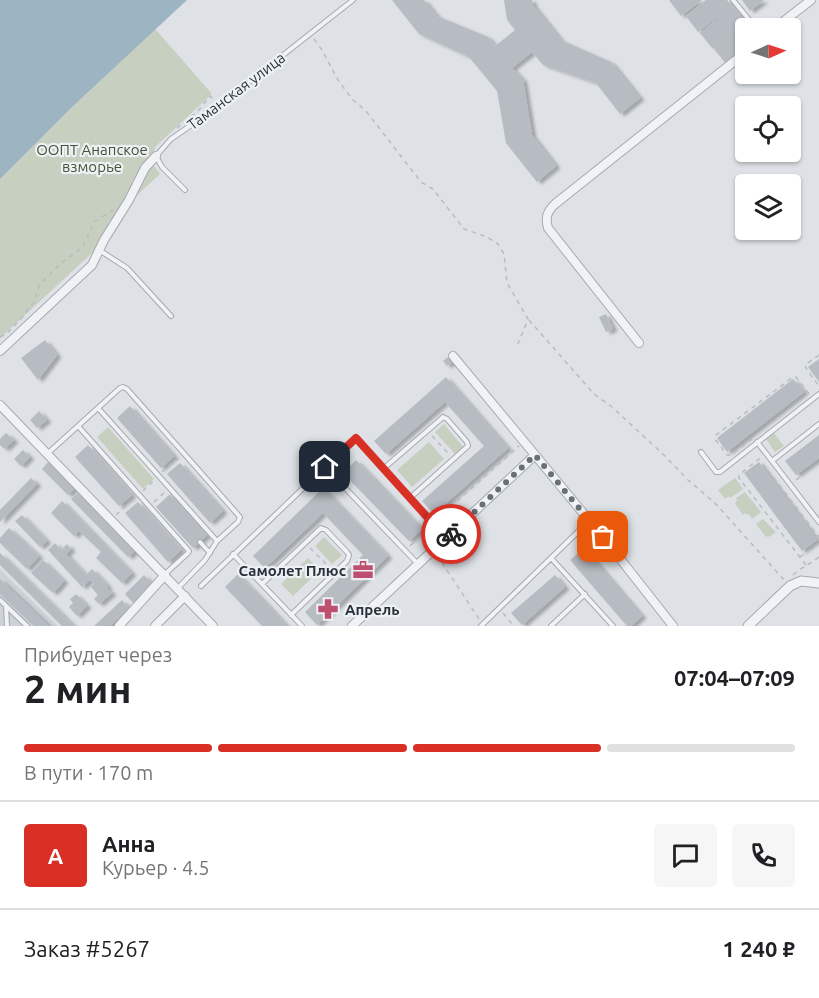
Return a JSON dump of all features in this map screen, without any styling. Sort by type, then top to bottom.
[{"type":"street","points":[[788,18],[811,0]]},
{"type":"street","points":[[639,343],[548,228],[547,214],[555,204],[735,61]]},
{"type":"street","points":[[0,351],[92,265],[98,250],[129,200],[145,168],[156,156]]},
{"type":"street","points":[[453,356],[674,626]]},
{"type":"street","points":[[0,405],[178,588],[209,624]]},
{"type":"street","points":[[352,626],[535,455]]},
{"type":"street","points":[[119,626],[165,575]]},
{"type":"street","points":[[748,626],[790,586],[801,581],[819,583]]},
{"type":"street","points":[[155,626],[185,596]]},
{"type":"lane","name":"Таманская улица","points":[[156,156],[171,139],[219,105],[353,0]]},
{"type":"lane","points":[[733,0],[748,18]]},
{"type":"lane","points":[[156,156],[167,173],[185,190]]},
{"type":"lane","points":[[98,250],[127,268],[171,316]]},
{"type":"lane","points":[[47,454],[120,388],[125,387],[240,517],[238,522],[217,542],[206,560],[178,588]]},
{"type":"lane","points":[[701,452],[716,472],[720,472],[819,394]]},
{"type":"lane","points":[[98,408],[217,542]]},
{"type":"lane","points":[[383,469],[443,417],[447,419],[468,444],[410,498]]},
{"type":"lane","points":[[772,461],[819,424]]},
{"type":"lane","points":[[78,426],[189,551],[165,575]]},
{"type":"lane","points":[[418,564],[325,467],[356,438],[446,538]]},
{"type":"lane","points":[[758,442],[819,522]]},
{"type":"lane","points":[[201,586],[320,472]]},
{"type":"lane","points":[[482,626],[589,521]]},
{"type":"lane","points":[[262,584],[318,530],[324,528],[347,552],[349,559],[291,615]]},
{"type":"lane","points":[[200,542],[210,553]]},
{"type":"lane","points":[[233,554],[302,626]]},
{"type":"lane","points":[[551,558],[613,626]]},
{"type":"lane","points":[[551,626],[585,594]]},
{"type":"lane","points":[[0,600],[27,626]]},
{"type":"lane","points":[[6,605],[7,626]]},
{"type":"path","points":[[310,33],[352,99],[366,111],[421,182],[433,189],[464,228],[498,244],[504,254],[507,283],[528,319],[594,394],[619,414],[715,503],[786,581]]},
{"type":"path","points":[[177,128],[198,111],[210,96],[219,105]]},
{"type":"path","points":[[0,337],[20,320],[34,302],[40,284],[60,264],[83,247],[94,222],[129,200]]},
{"type":"path","points":[[518,344],[528,319]]},
{"type":"path","points":[[819,355],[805,365],[819,386]]},
{"type":"path","points":[[731,454],[727,455],[715,439],[716,435],[793,377],[796,377],[810,395]]},
{"type":"path","points":[[428,430],[453,460]]},
{"type":"path","points":[[405,551],[524,442]]},
{"type":"path","points":[[111,519],[184,453]]},
{"type":"path","points":[[806,565],[739,475],[759,459],[819,537]]},
{"type":"path","points":[[792,481],[819,463]]},
{"type":"path","points":[[150,506],[169,488]]},
{"type":"path","points":[[305,543],[334,573]]},
{"type":"path","points":[[800,557],[819,543]]},
{"type":"path","points":[[434,550],[482,626]]},
{"type":"path","points":[[499,609],[514,626]]},
{"type":"shaded area","points":[[0,569],[58,626],[0,626]]},
{"type":"green space","name":"ООПТ Анапское взморье","points":[[150,23],[212,94],[155,147],[152,164],[160,174],[108,222],[116,231],[0,338],[0,169]]},
{"type":"green space","points":[[444,424],[463,447],[455,454],[435,432]]},
{"type":"green space","points":[[108,427],[154,479],[143,489],[97,437]]},
{"type":"green space","points":[[774,433],[784,446],[775,452],[766,439]]},
{"type":"green space","points":[[429,442],[444,459],[412,487],[397,470]]},
{"type":"green space","points":[[735,478],[743,489],[725,499],[718,490]]},
{"type":"green space","points":[[745,492],[761,512],[752,519],[749,514],[743,515],[735,504],[736,498]]},
{"type":"green space","points":[[763,519],[776,532],[769,537],[766,537],[756,524]]},
{"type":"green space","points":[[324,537],[342,555],[332,564],[315,546]]},
{"type":"green space","points":[[308,558],[320,570],[293,596],[281,584]]},
{"type":"water","points":[[0,0],[187,0],[73,106],[0,179]]},
{"type":"building","points":[[392,0],[424,0],[437,16],[488,37],[495,46],[515,30],[507,20],[504,0],[532,0],[533,5],[561,40],[611,62],[640,98],[620,114],[596,83],[543,65],[532,52],[512,68],[523,80],[532,135],[556,166],[537,182],[506,143],[497,91],[469,57],[419,34]]},
{"type":"building","points":[[669,0],[702,0],[681,16]]},
{"type":"building","points":[[706,0],[727,0],[732,6],[698,32],[686,16]]},
{"type":"building","points":[[742,0],[764,0],[750,11]]},
{"type":"building","points":[[733,6],[743,18],[735,18],[735,31],[713,49],[700,33]]},
{"type":"building","points":[[735,32],[735,59],[727,65],[714,49]]},
{"type":"building","points":[[606,314],[613,329],[606,332],[599,317]]},
{"type":"building","points":[[45,340],[57,355],[38,380],[21,358]]},
{"type":"building","points":[[448,357],[452,362],[447,366],[443,361]]},
{"type":"building","points":[[819,359],[819,382],[808,367]]},
{"type":"building","points":[[446,377],[508,448],[434,514],[422,501],[484,446],[445,402],[386,454],[374,441]]},
{"type":"building","points":[[793,379],[804,392],[727,452],[717,438]]},
{"type":"building","points":[[130,406],[174,456],[161,468],[117,418]]},
{"type":"building","points":[[39,411],[47,420],[37,428],[30,420]]},
{"type":"building","points":[[6,433],[14,440],[5,449],[0,445],[0,439]]},
{"type":"building","points":[[819,435],[819,458],[796,475],[785,461]]},
{"type":"building","points":[[88,445],[132,495],[119,506],[75,457]]},
{"type":"building","points":[[23,450],[30,457],[21,466],[14,459]]},
{"type":"building","points":[[356,460],[422,529],[409,541],[343,473]]},
{"type":"building","points":[[48,462],[74,489],[68,495],[42,469]]},
{"type":"building","points":[[759,462],[817,540],[802,551],[744,473]]},
{"type":"building","points":[[180,463],[223,511],[210,523],[167,474]]},
{"type":"building","points":[[31,478],[37,484],[0,522],[0,510]]},
{"type":"building","points":[[323,488],[388,556],[317,625],[305,612],[363,555],[323,513],[265,568],[253,556]]},
{"type":"building","points":[[78,493],[135,551],[128,557],[71,499]]},
{"type":"building","points":[[170,494],[207,535],[193,548],[156,507]]},
{"type":"building","points":[[62,501],[132,573],[122,583],[96,558],[101,552],[79,531],[74,536],[51,513]]},
{"type":"building","points":[[138,502],[181,550],[168,562],[125,513]]},
{"type":"building","points":[[22,515],[47,541],[40,547],[15,521]]},
{"type":"building","points":[[9,528],[39,556],[27,569],[0,543],[0,538]]},
{"type":"building","points":[[55,543],[61,550],[67,544],[71,549],[66,554],[86,575],[92,569],[112,593],[99,604],[94,599],[98,595],[91,587],[94,584],[90,580],[82,587],[48,550]]},
{"type":"building","points":[[584,548],[642,616],[631,626],[627,626],[570,560]]},
{"type":"building","points":[[0,553],[74,626],[62,626],[0,565]]},
{"type":"building","points":[[43,560],[64,581],[53,593],[31,573]]},
{"type":"building","points":[[238,574],[287,626],[262,626],[225,587]]},
{"type":"building","points":[[144,575],[153,585],[134,604],[125,594]]},
{"type":"building","points":[[555,575],[565,587],[522,625],[511,613]]},
{"type":"building","points":[[0,579],[49,626],[34,626],[0,594]]},
{"type":"building","points":[[76,594],[87,606],[77,616],[69,607],[73,603],[70,599]]},
{"type":"building","points":[[122,600],[129,608],[110,626],[94,626]]},
{"type":"way so far","points":[[451,534],[535,455],[603,537]]},
{"type":"place","name":"Самолет Плюс","points":[[363,570]]},
{"type":"place","name":"Апрель","points":[[328,609]]},
{"type":"route","points":[[325,467],[356,438],[446,538],[451,534]]}]
